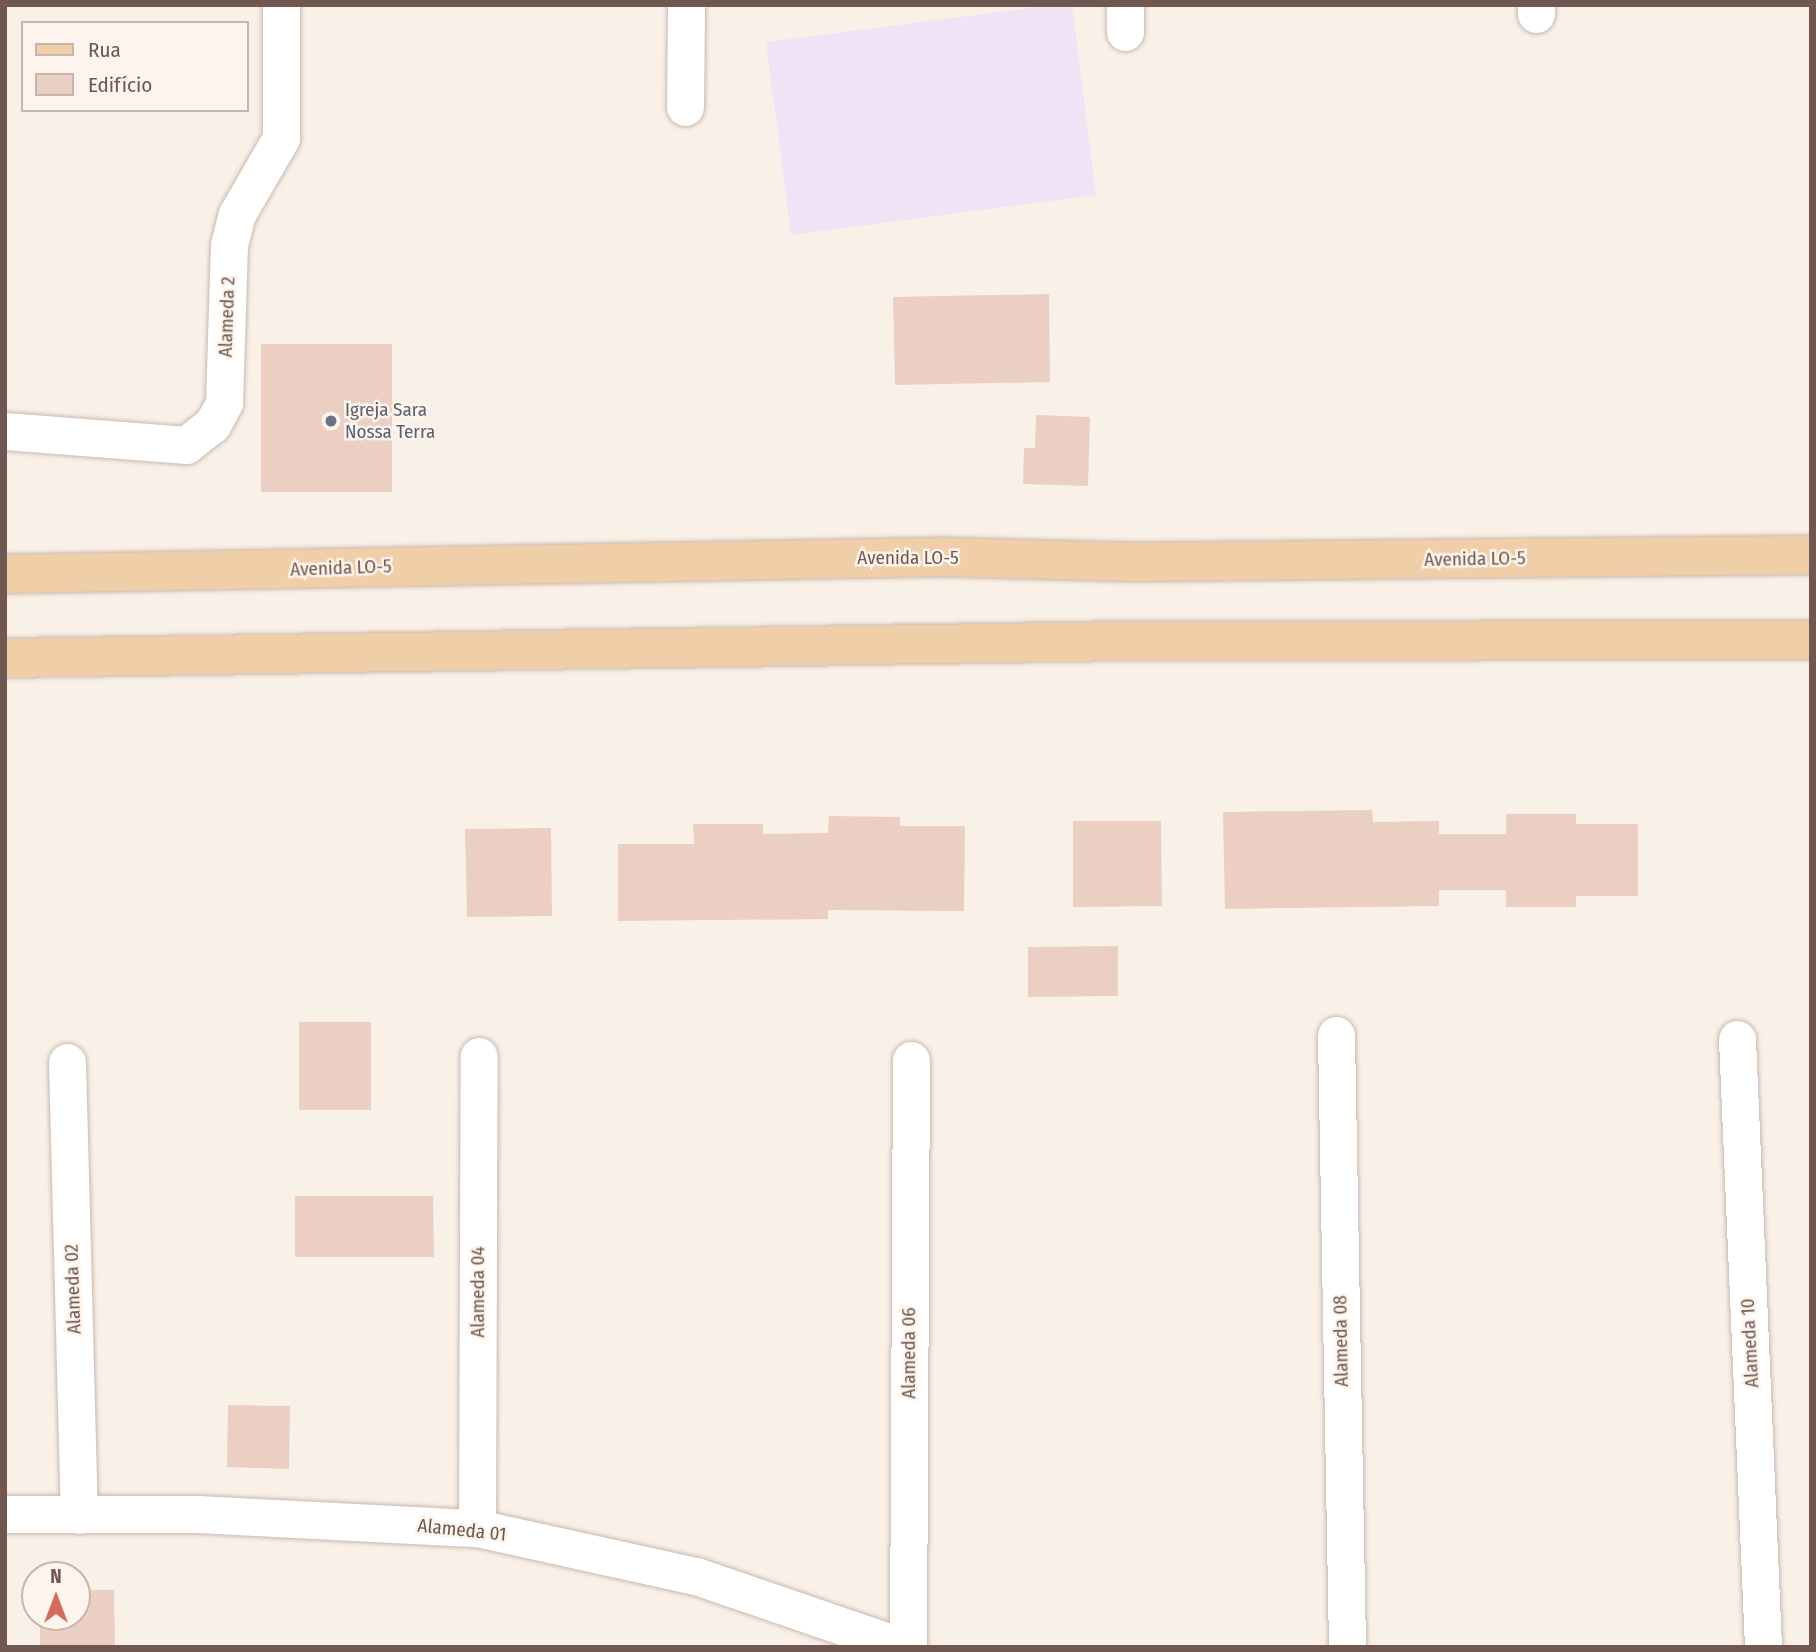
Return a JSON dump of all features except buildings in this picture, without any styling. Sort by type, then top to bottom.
[{"type":"main road","name":"Avenida LO-5","points":[[5,574],[942,557],[1136,562],[1811,555]]},
{"type":"main road","points":[[5,658],[1125,641],[1811,640]]},
{"type":"street","name":"Alameda 2","points":[[5,431],[186,445],[212,425],[225,403],[229,245],[237,214],[281,138],[281,5]]},
{"type":"street","points":[[685,107],[686,5]]},
{"type":"street","name":"Alameda 08","points":[[1336,1035],[1347,1647]]},
{"type":"street","name":"Alameda 10","points":[[1737,1039],[1763,1647]]},
{"type":"street","name":"Alameda 04","points":[[477,1528],[479,1056]]},
{"type":"street","name":"Alameda 06","points":[[905,1647],[911,1060]]},
{"type":"street","name":"Alameda 02","points":[[67,1062],[79,1515]]},
{"type":"street","name":"Alameda 01","points":[[5,1514],[198,1514],[477,1528],[696,1576],[905,1647]]},
{"type":"shaded area","points":[[1053,5],[1072,5],[1096,195],[791,235],[766,42]]},
{"type":"place","name":"Igreja Sara Nossa Terra","points":[[331,421]]}]
